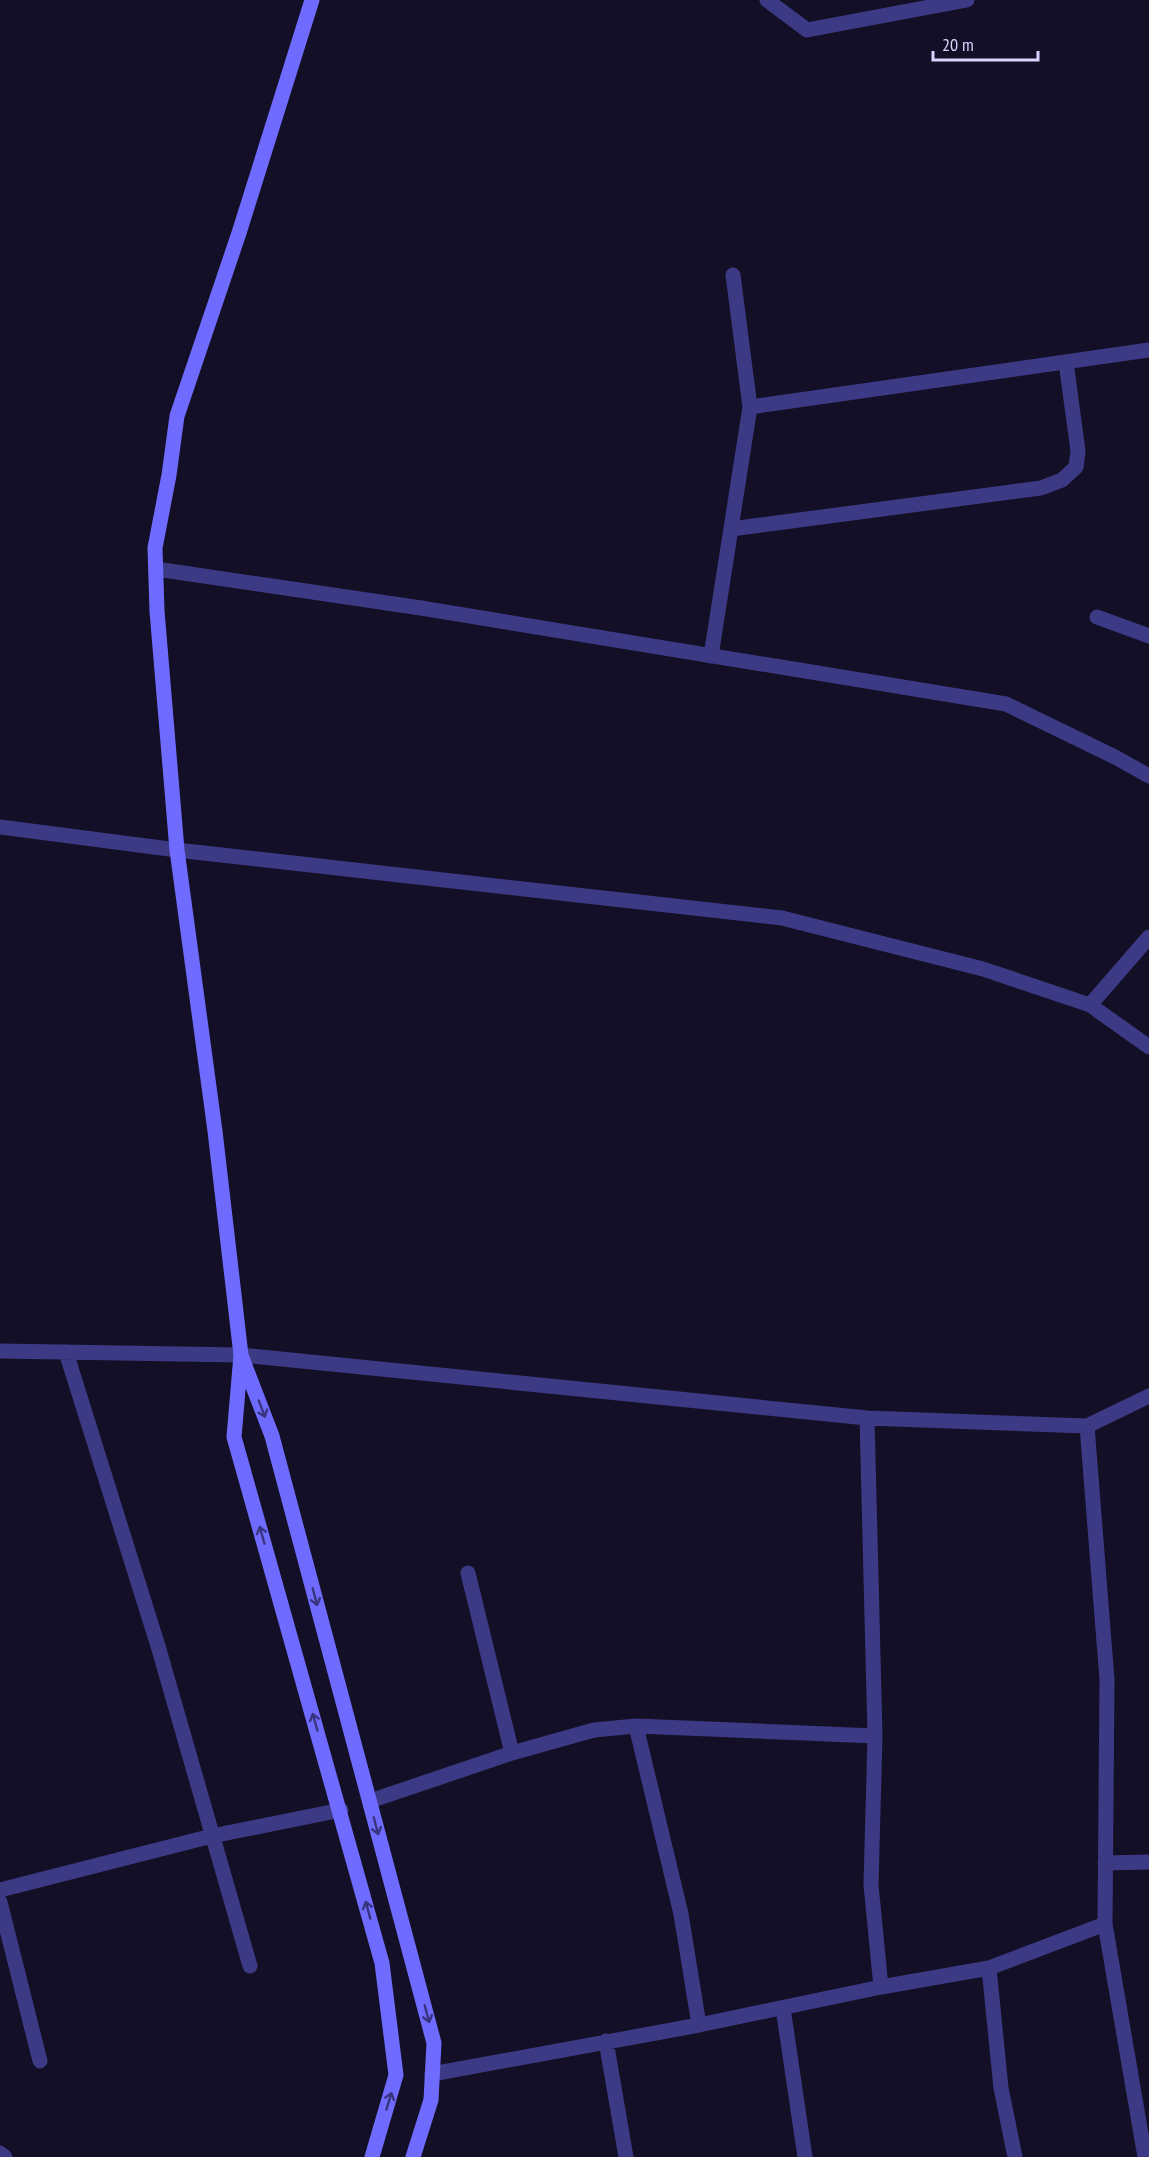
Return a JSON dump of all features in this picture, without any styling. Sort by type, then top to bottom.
[{"type":"street","points":[[312,0],[239,233],[177,416],[170,475],[155,548],[157,611],[177,850],[241,1355],[234,1437],[341,1810],[382,1963],[396,2075],[372,2157]]},
{"type":"street","points":[[768,0],[807,30],[967,0]]},
{"type":"street","points":[[711,656],[750,407],[733,275]]},
{"type":"street","points":[[750,407],[1149,350]]},
{"type":"street","points":[[731,529],[1041,488],[1062,480],[1076,467],[1078,451],[1066,362]]},
{"type":"street","points":[[156,569],[421,608],[1006,704],[1149,776]]},
{"type":"street","points":[[1096,617],[1149,636]]},
{"type":"street","points":[[0,826],[177,850],[782,918],[982,969],[1089,1005],[1149,1047]]},
{"type":"street","points":[[1089,1005],[1149,937]]},
{"type":"street","points":[[0,1351],[241,1355],[867,1418],[1087,1426],[1149,1396]]},
{"type":"street","points":[[66,1352],[158,1646],[250,1966]]},
{"type":"street","points":[[241,1355],[273,1436],[435,2043],[431,2100],[413,2157]]},
{"type":"street","points":[[867,1418],[875,1736],[871,1885],[881,1988]]},
{"type":"street","points":[[1087,1426],[1107,1680],[1105,1924],[1140,2156]]},
{"type":"street","points":[[468,1573],[513,1754]]},
{"type":"street","points":[[370,1801],[594,1730],[636,1726],[875,1736]]},
{"type":"street","points":[[636,1726],[681,1914],[699,2025]]},
{"type":"street","points":[[0,1890],[212,1836],[341,1810]]},
{"type":"street","points":[[1105,1863],[1149,1862]]},
{"type":"street","points":[[0,1902],[40,2061]]},
{"type":"street","points":[[432,2074],[989,1968],[1105,1924]]},
{"type":"street","points":[[989,1968],[1001,2088],[1015,2157]]},
{"type":"street","points":[[783,2008],[805,2157]]},
{"type":"street","points":[[606,2041],[626,2157]]},
{"type":"street","points":[[0,2153],[5,2157]]}]
